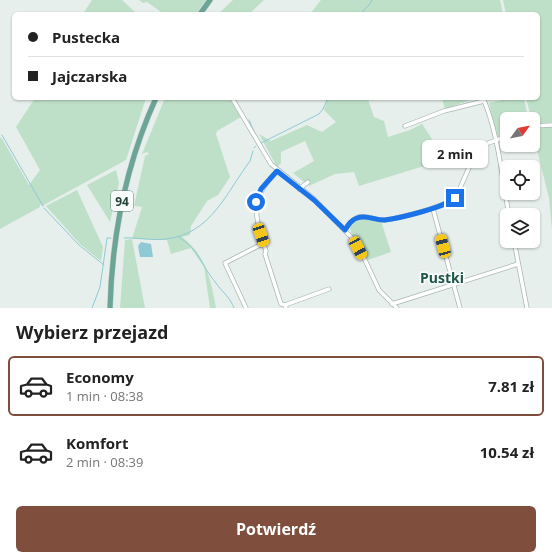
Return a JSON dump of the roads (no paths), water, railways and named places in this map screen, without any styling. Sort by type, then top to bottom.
[{"type":"main road","points":[[201,12],[210,0]]},
{"type":"main road","name":"94","points":[[110,308],[113,262],[122,202],[139,139],[155,100]]},
{"type":"street","points":[[233,100],[256,142],[277,171],[317,203],[345,230],[358,248],[379,290],[397,308]]},
{"type":"street","points":[[405,126],[444,111],[483,100],[487,105],[508,208]]},
{"type":"street","points":[[540,126],[552,126]]},
{"type":"street","points":[[345,230],[352,220],[362,216],[385,220],[433,208],[455,198],[476,151],[481,145],[500,139]]},
{"type":"street","points":[[424,164],[476,151]]},
{"type":"street","points":[[277,171],[261,189],[255,209],[264,243],[265,254],[281,304],[285,306],[329,289]]},
{"type":"street","points":[[299,189],[308,182]]},
{"type":"street","points":[[433,208],[460,308]]},
{"type":"street","points":[[246,308],[225,262],[264,243]]},
{"type":"street","points":[[515,248],[527,308]]},
{"type":"street","points":[[392,304],[518,264]]},
{"type":"water","points":[[141,242],[151,244],[153,257],[140,257],[138,246]]},
{"type":"waterway","points":[[362,12],[372,0]]},
{"type":"waterway","points":[[261,143],[319,114],[327,100]]},
{"type":"waterway","points":[[249,120],[256,136]]},
{"type":"waterway","points":[[2,135],[43,206]]},
{"type":"waterway","points":[[124,238],[156,240],[166,239],[182,236],[195,229],[206,221],[225,198],[250,161],[253,151]]},
{"type":"waterway","points":[[44,208],[79,245],[104,265]]},
{"type":"waterway","points":[[179,237],[196,253],[234,308]]},
{"type":"waterway","points":[[92,308],[100,287],[107,238],[111,238]]},
{"type":"district","name":"Pustki","points":[[442,277]]}]
